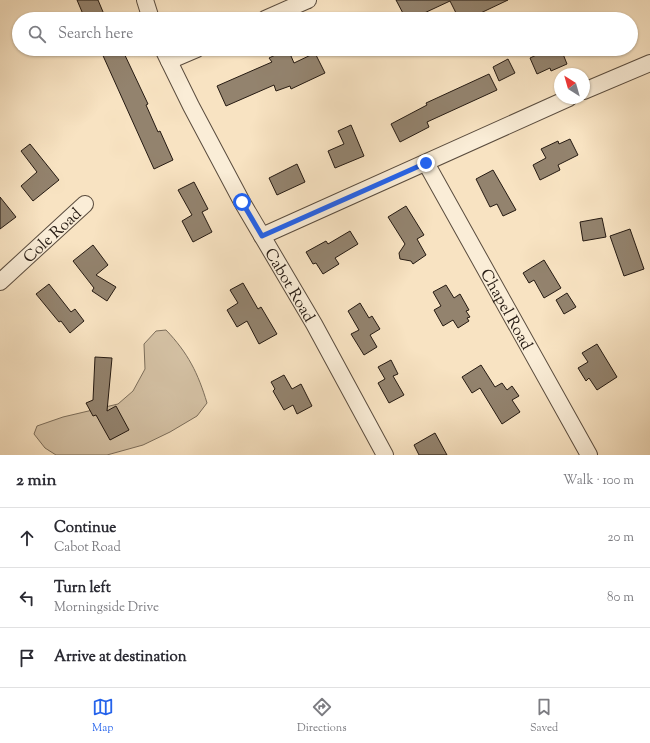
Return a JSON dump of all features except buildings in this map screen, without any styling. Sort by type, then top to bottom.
[{"type":"street","points":[[145,0],[149,12]]},
{"type":"street","points":[[281,12],[308,0]]},
{"type":"street","name":"Cabot Road","points":[[166,56],[190,106],[262,236],[314,324],[385,455]]},
{"type":"street","points":[[590,89],[650,62]]},
{"type":"street","points":[[262,236],[556,104]]},
{"type":"street","name":"Chapel Road","points":[[426,163],[589,455]]},
{"type":"street","name":"Cole Road","points":[[0,282],[85,204]]},
{"type":"shaded area","points":[[166,330],[186,355],[204,392],[207,403],[197,416],[170,432],[143,445],[107,455],[56,455],[45,448],[34,434],[37,426],[63,417],[118,404],[133,391],[145,369],[144,344],[156,331]]},
{"type":"route","points":[[242,202],[262,236],[426,163]]}]
